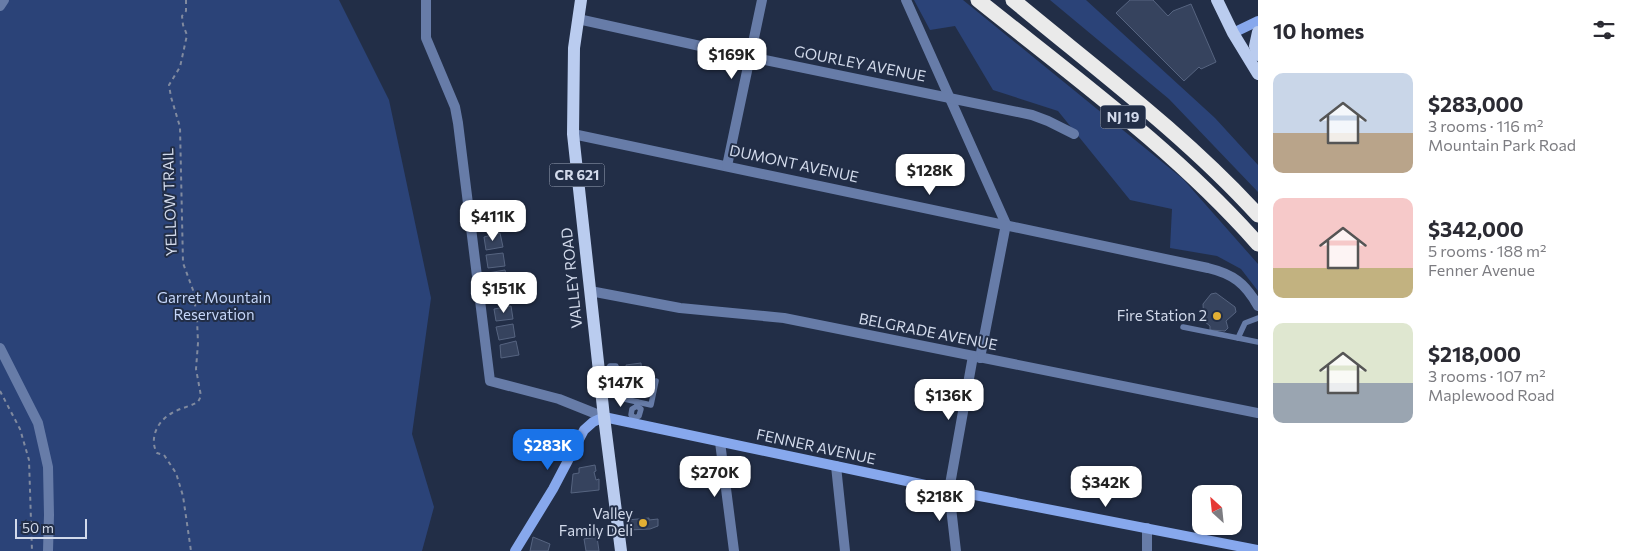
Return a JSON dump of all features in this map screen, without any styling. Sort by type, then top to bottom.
[{"type":"highway","name":"NJ 19","points":[[978,0],[1158,146],[1207,190],[1258,244]]},
{"type":"highway","name":"NJ 19","points":[[1013,0],[1171,131],[1221,176],[1258,215]]},
{"type":"main road","name":"VALLEY ROAD","points":[[581,0],[574,48],[573,134],[590,291],[603,370],[604,417],[621,551]]},
{"type":"main road","points":[[1217,0],[1233,32],[1258,74]]},
{"type":"main road","points":[[1258,32],[1255,46],[1258,54]]},
{"type":"street","points":[[0,6],[4,0]]},
{"type":"street","name":"FENNER AVENUE","points":[[426,0],[426,38],[455,107],[458,123],[490,382],[559,399],[604,417],[635,421],[720,442],[949,490],[1258,550]]},
{"type":"street","points":[[727,166],[762,0]]},
{"type":"street","points":[[906,0],[951,97],[1006,224],[949,490],[956,551]]},
{"type":"street","name":"GOURLEY AVENUE","points":[[578,19],[750,57],[1032,115],[1074,134]]},
{"type":"street","points":[[1233,32],[1258,21]]},
{"type":"street","name":"DUMONT AVENUE","points":[[573,134],[1006,224],[1224,272],[1237,279],[1248,289],[1258,306]]},
{"type":"street","name":"BELGRADE AVENUE","points":[[590,291],[680,308],[784,318],[1258,413]]},
{"type":"street","points":[[0,348],[38,423],[48,467],[48,551]]},
{"type":"street","points":[[515,551],[553,489],[584,430],[592,422],[604,417]]},
{"type":"street","points":[[720,442],[734,551]]},
{"type":"street","points":[[836,466],[845,551]]},
{"type":"street","points":[[1147,528],[1147,551]]},
{"type":"lane","points":[[1238,338],[1246,323],[1258,318]]},
{"type":"lane","points":[[1183,327],[1258,342]]},
{"type":"lane","points":[[603,370],[610,366],[616,366],[619,369],[620,398],[637,404],[651,404],[656,381]]},
{"type":"lane","points":[[635,421],[641,409],[637,404]]},
{"type":"path","name":"YELLOW TRAIL","points":[[186,0],[186,10],[182,16],[187,35],[180,67],[169,84],[172,103],[180,127],[183,264],[195,299],[198,332],[196,369],[201,396],[198,402],[170,413],[163,420],[153,440],[154,447],[158,453],[164,455],[176,473],[183,496],[192,551]]},
{"type":"path","points":[[0,391],[20,429],[29,460],[32,551]]},
{"type":"green space","name":"Garret Mountain Reservation","points":[[0,0],[339,0],[389,100],[431,298],[412,434],[434,507],[422,551],[0,551]]},
{"type":"green space","points":[[914,0],[963,0],[1183,179],[1258,264],[1258,291],[1241,269],[1217,256],[1170,248],[1172,209],[1130,200],[1058,111],[993,90],[955,26],[930,30]]},
{"type":"green space","points":[[1050,0],[1086,0],[1215,118],[1258,165],[1258,192],[1169,99]]},
{"type":"building","points":[[1130,0],[1153,0],[1168,16],[1173,11],[1191,4],[1216,62],[1201,69],[1199,67],[1184,81],[1116,13]]},
{"type":"building","points":[[500,233],[503,247],[486,250],[484,237]]},
{"type":"building","points":[[503,253],[505,266],[488,268],[486,255]]},
{"type":"building","points":[[505,270],[508,283],[490,286],[488,273]]},
{"type":"building","points":[[508,290],[510,301],[493,303],[492,292]]},
{"type":"building","name":"Fire Station 2","points":[[1216,293],[1235,307],[1236,312],[1226,321],[1228,328],[1225,331],[1210,330],[1210,326],[1204,321],[1203,304],[1211,294]]},
{"type":"building","points":[[511,306],[513,319],[496,321],[494,309]]},
{"type":"building","points":[[513,324],[515,337],[499,340],[496,327]]},
{"type":"building","points":[[516,341],[519,355],[501,358],[500,345]]},
{"type":"building","points":[[641,363],[643,385],[628,387],[626,365]]},
{"type":"building","points":[[595,465],[596,471],[594,472],[596,480],[599,479],[599,490],[571,493],[573,474],[579,473],[579,468]]},
{"type":"building","name":"Valley Family Deli","points":[[649,518],[649,520],[658,519],[658,526],[650,529],[628,530],[627,520]]},
{"type":"building","points":[[533,537],[550,544],[548,551],[530,551]]},
{"type":"building","points":[[597,537],[599,551],[586,551],[584,539]]},
{"type":"place","name":"Fire Station 2","points":[[1217,316]]},
{"type":"place","name":"Valley Family Deli","points":[[643,523]]}]
